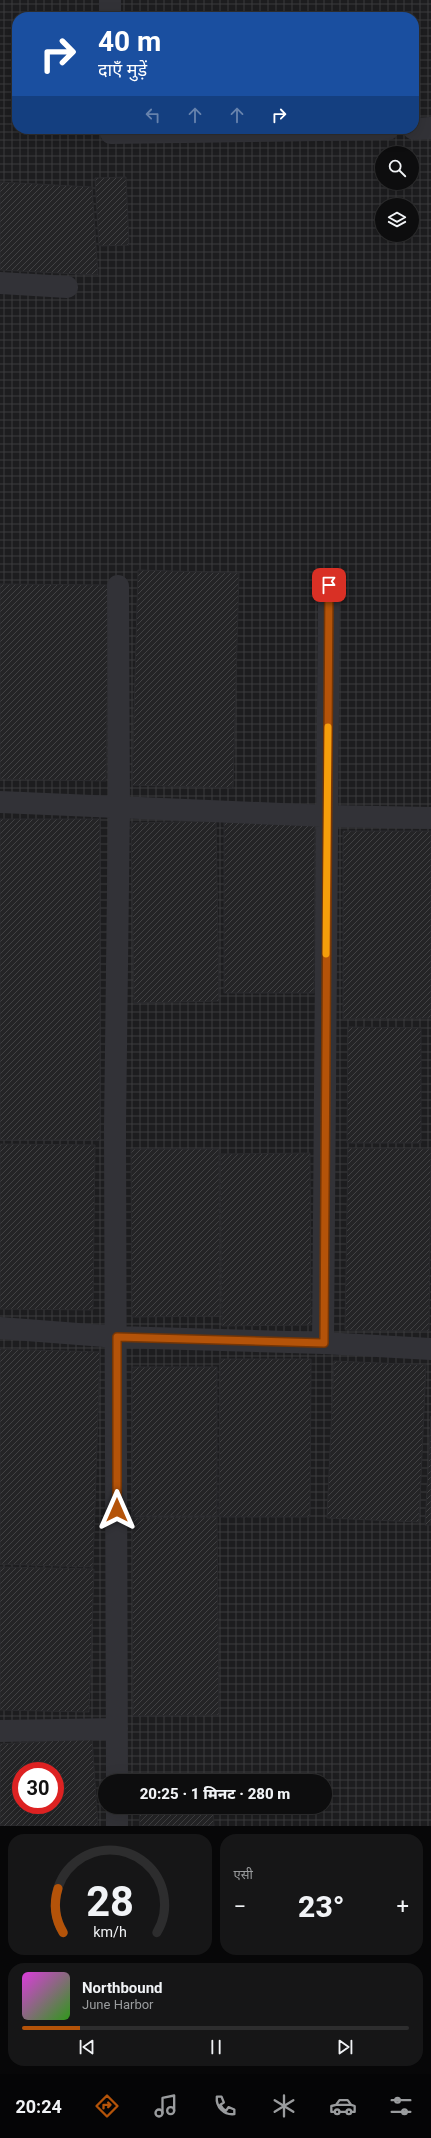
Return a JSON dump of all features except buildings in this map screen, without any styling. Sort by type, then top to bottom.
[{"type":"street","points":[[110,0],[110,12]]},
{"type":"street","points":[[419,129],[431,128]]},
{"type":"street","points":[[0,283],[67,287]]},
{"type":"street","points":[[324,1343],[329,585]]},
{"type":"street","points":[[117,1774],[117,1337],[115,1128],[119,807],[118,586]]},
{"type":"street","points":[[0,802],[327,816],[431,818]]},
{"type":"street","points":[[0,1328],[117,1337],[324,1343],[431,1349]]},
{"type":"street","points":[[0,1731],[117,1729]]},
{"type":"street","points":[[117,1814],[117,1826]]},
{"type":"shaded area","points":[[0,0],[431,0],[431,1826],[0,1826]]},
{"type":"slow traffic","points":[[326,954],[328,727]]},
{"type":"route","points":[[117,1510],[117,1337],[324,1343],[329,585]]}]
